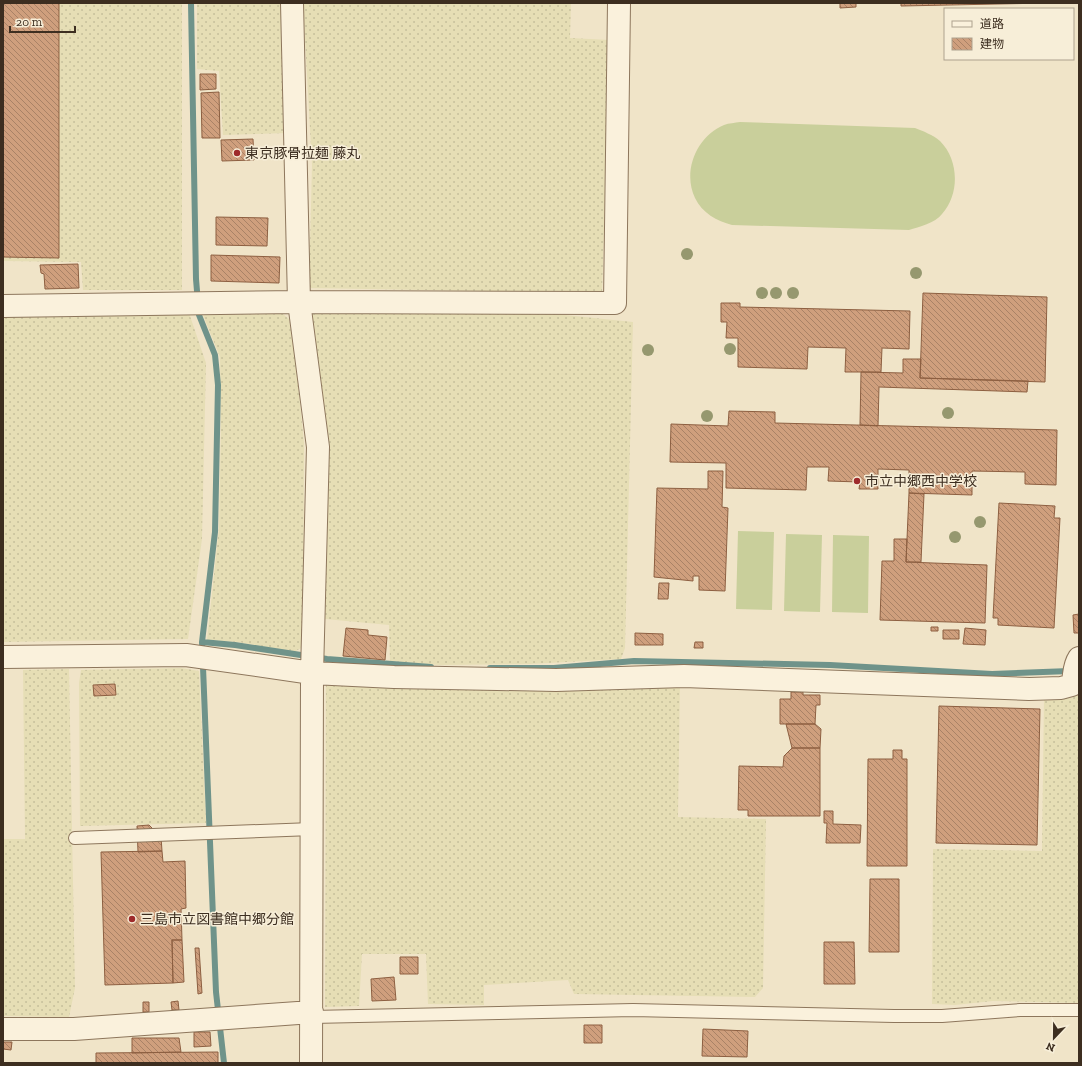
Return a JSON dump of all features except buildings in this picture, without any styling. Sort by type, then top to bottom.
[{"type":"street","points":[[292,3],[299,302],[318,447],[312,673],[311,1063]]},
{"type":"street","points":[[3,306],[299,302],[615,303],[619,3]]},
{"type":"street","points":[[3,657],[186,655],[312,673],[394,677],[556,680],[684,676],[1029,689],[1061,688],[1072,685],[1076,667]]},
{"type":"street","points":[[3,1029],[74,1029],[312,1015]]},
{"type":"lane","points":[[75,838],[312,829]]},
{"type":"lane","points":[[312,1015],[633,1010],[942,1016],[1020,1010],[1079,1010]]},
{"type":"shaded area","points":[[3,3],[182,3],[182,290],[83,290],[81,262],[3,261]]},
{"type":"shaded area","points":[[197,3],[281,3],[289,133],[223,135],[219,71],[197,69]]},
{"type":"shaded area","points":[[303,3],[571,3],[570,38],[610,40],[602,293],[309,288],[312,165]]},
{"type":"shaded area","points":[[526,311],[633,322],[625,648],[621,659],[530,664],[440,665],[390,661],[389,625],[325,619],[326,458],[311,312]]},
{"type":"shaded area","points":[[3,313],[189,313],[206,363],[202,539],[188,639],[3,642]]},
{"type":"shaded area","points":[[283,314],[289,319],[296,364],[304,443],[303,647],[294,652],[238,642],[207,640],[219,528],[221,425],[220,357],[203,315]]},
{"type":"shaded area","points":[[181,668],[199,671],[206,823],[80,826],[79,683],[81,670]]},
{"type":"shaded area","points":[[69,669],[75,988],[69,1017],[3,1016],[3,839],[25,839],[23,670]]},
{"type":"shaded area","points":[[326,678],[680,683],[678,817],[766,819],[763,988],[755,997],[574,994],[568,980],[484,985],[484,1005],[428,1004],[426,954],[362,954],[359,1006],[325,1007]]},
{"type":"shaded area","points":[[1079,693],[1079,1003],[993,1001],[955,1005],[932,1004],[933,849],[1042,851],[1044,698],[1071,698]]},
{"type":"green space","points":[[740,122],[915,128],[940,141],[951,158],[955,177],[952,197],[948,206],[939,217],[927,224],[909,230],[732,225],[726,223],[710,216],[698,203],[691,188],[691,166],[694,156],[706,137],[714,130],[724,125]]},
{"type":"green space","points":[[738,531],[774,532],[772,610],[736,609]]},
{"type":"green space","points":[[786,534],[822,535],[820,612],[784,611]]},
{"type":"green space","points":[[833,535],[869,536],[868,613],[832,612]]},
{"type":"waterway","points":[[191,3],[196,279],[199,315],[215,355],[218,385],[215,532],[202,642],[216,992],[224,1063]]},
{"type":"waterway","points":[[202,642],[235,645],[327,659],[431,667]]},
{"type":"waterway","points":[[490,668],[554,668],[634,661],[830,665],[992,674],[1070,671]]},
{"type":"place","name":"東京豚骨拉麺 藤丸","points":[[237,153]]},
{"type":"place","name":"市立中郷西中学校","points":[[857,481]]},
{"type":"place","name":"三島市立図書館中郷分館","points":[[132,919]]}]
